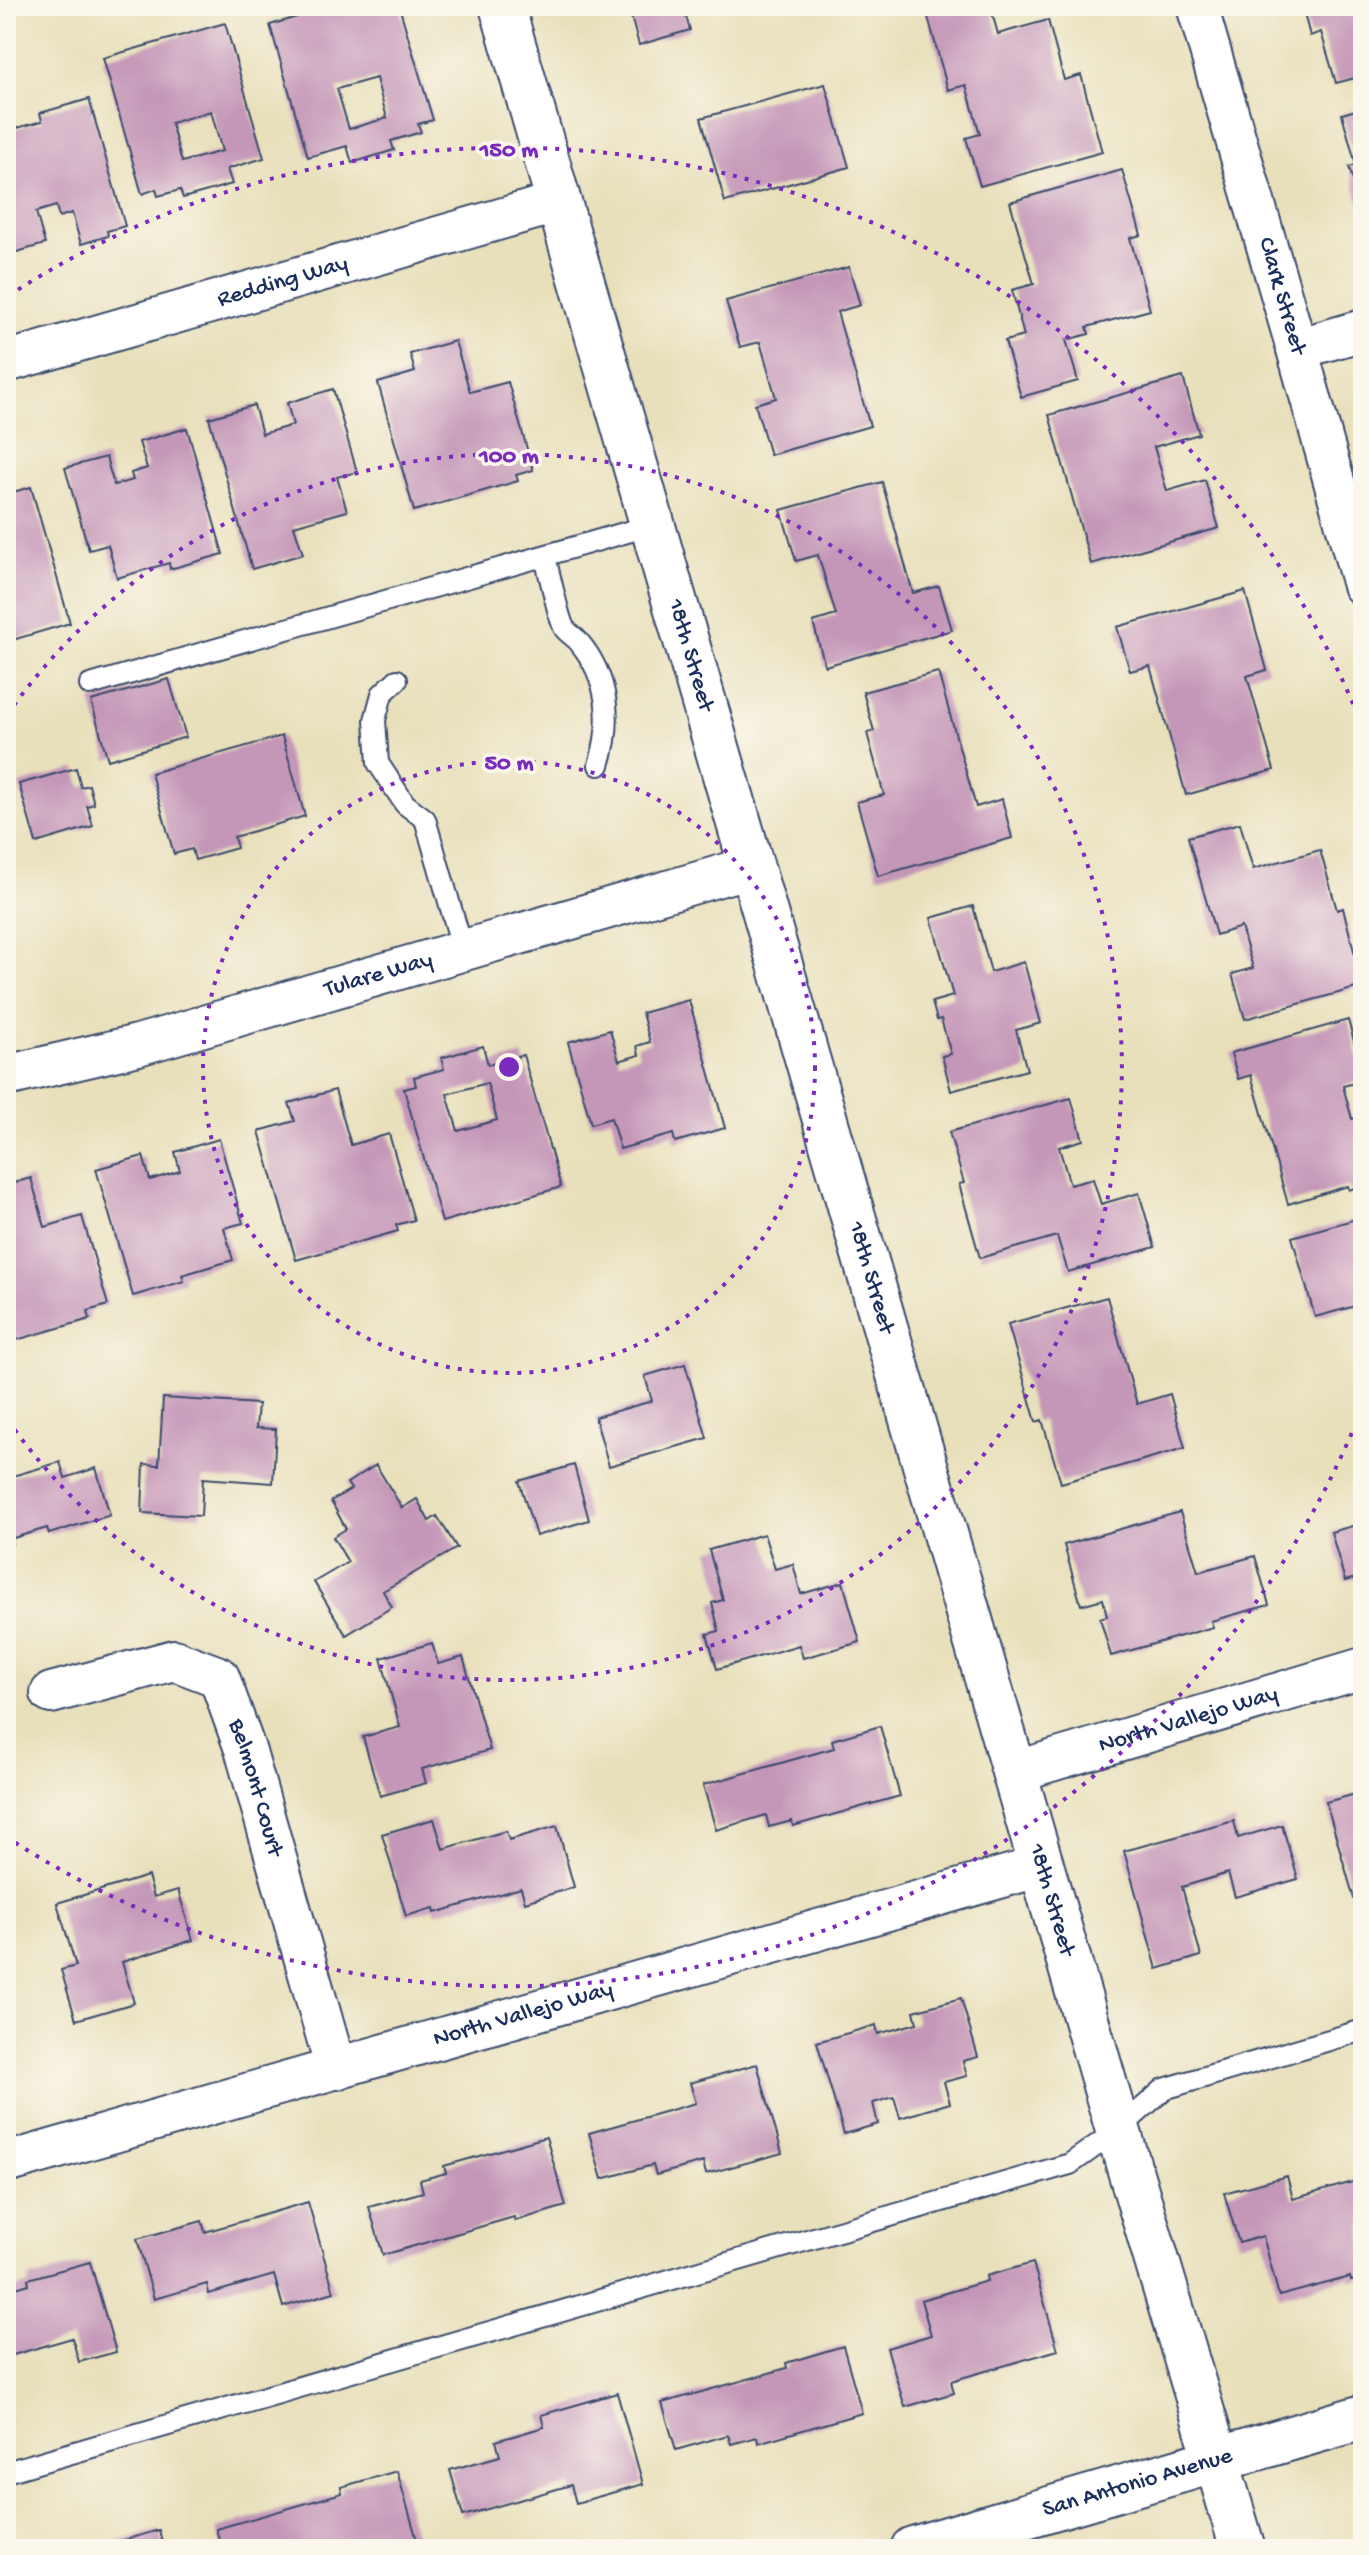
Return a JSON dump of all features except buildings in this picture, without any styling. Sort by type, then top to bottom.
[{"type":"main road","name":"18th Street","points":[[502,6],[1041,1866],[1243,2549]]},
{"type":"main road","name":"San Antonio Avenue","points":[[913,2549],[1363,2417]]},
{"type":"street","name":"Clark Street","points":[[1197,6],[1363,585]]},
{"type":"street","name":"Redding Way","points":[[6,362],[559,202]]},
{"type":"street","points":[[1297,349],[1363,330]]},
{"type":"street","name":"Tulare Way","points":[[6,1076],[138,1045],[750,867]]},
{"type":"street","name":"Belmont Court","points":[[51,1693],[174,1660],[219,1677],[245,1749],[336,2069]]},
{"type":"street","name":"North Vallejo Way","points":[[1014,1772],[1363,1668]]},
{"type":"street","name":"North Vallejo Way","points":[[6,2163],[1041,1866]]},
{"type":"lane","points":[[90,685],[652,525]]},
{"type":"lane","points":[[545,557],[564,629],[578,641],[595,666],[606,693],[609,715],[606,744],[599,765]]},
{"type":"lane","points":[[397,680],[382,694],[375,720],[378,763],[405,804],[425,819],[463,950]]},
{"type":"lane","points":[[6,2472],[1070,2164],[1118,2130],[1164,2089],[1363,2030]]}]
